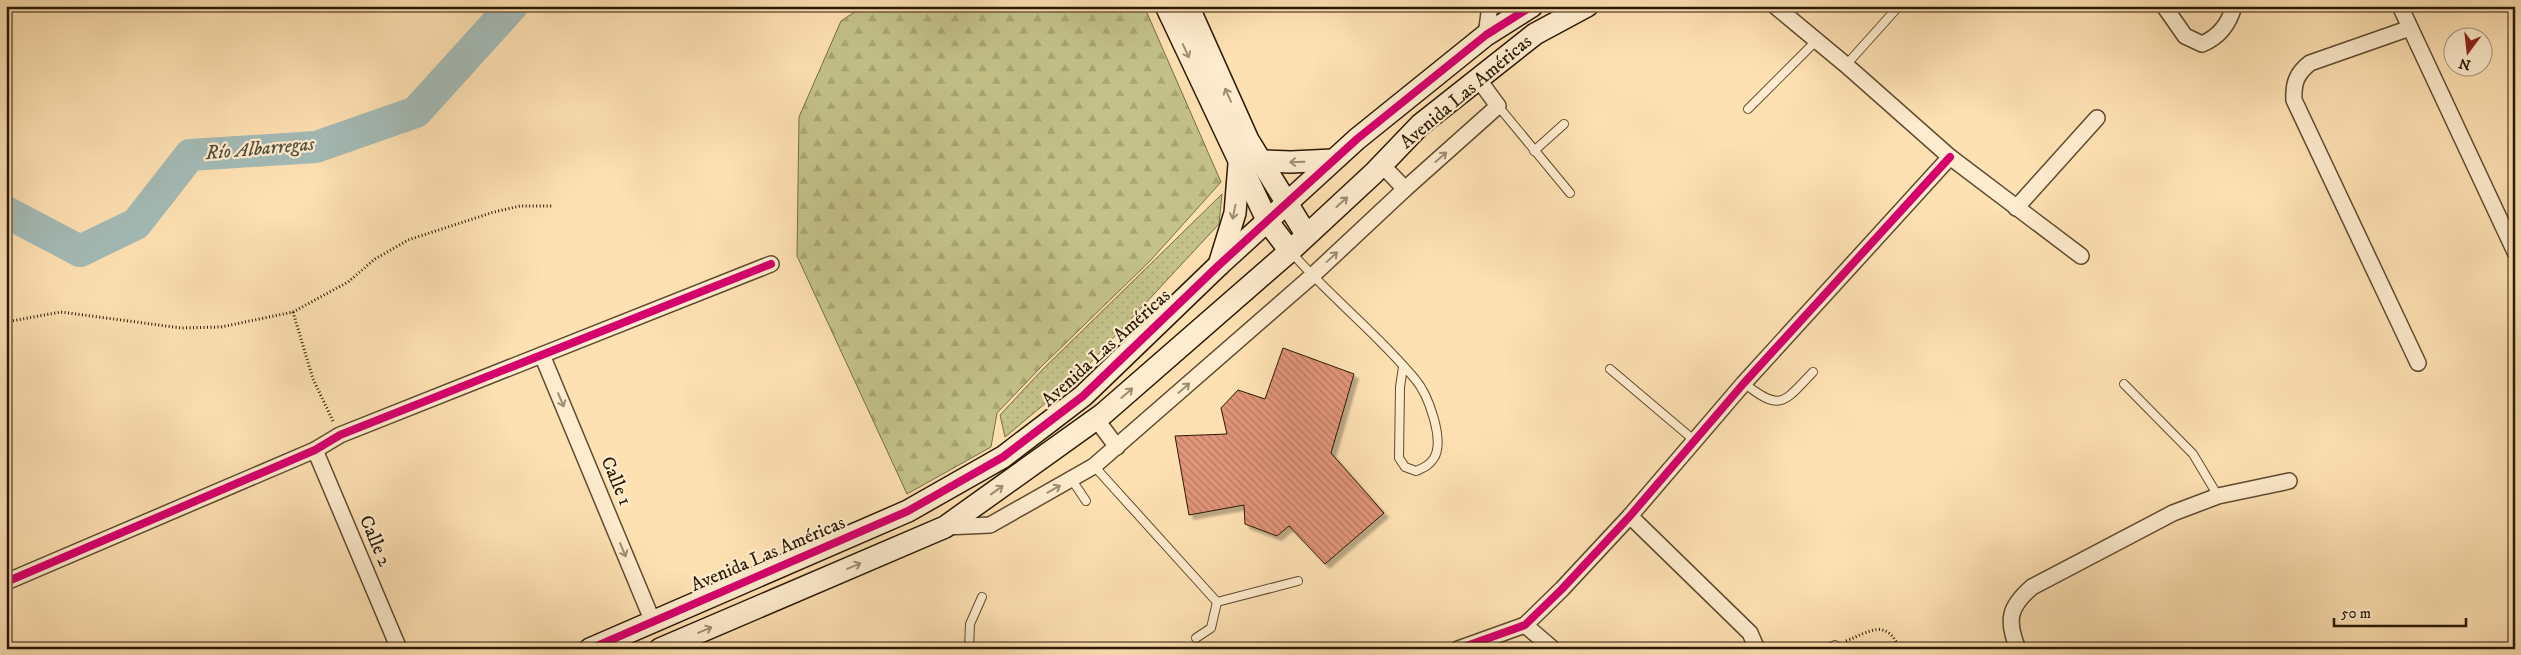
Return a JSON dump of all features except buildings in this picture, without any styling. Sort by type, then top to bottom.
[{"type":"street","points":[[1166,6],[1240,152],[1235,213],[1218,265]]},
{"type":"street","points":[[1188,6],[1240,152],[1268,222],[1290,251]]},
{"type":"street","points":[[1486,36],[1490,6]]},
{"type":"street","name":"Avenida Las Américas","points":[[590,649],[908,511],[1003,457],[1083,396],[1218,265],[1268,222],[1285,203],[1333,160],[1486,36],[1532,6]]},
{"type":"street","name":"Avenida Las Américas","points":[[665,648],[945,527],[1096,419],[1290,251],[1382,165],[1420,125],[1535,34],[1587,6]]},
{"type":"street","points":[[1775,6],[1846,65],[1950,157],[2081,256]]},
{"type":"street","points":[[2164,6],[2185,36],[2202,44],[2212,40],[2230,21],[2234,6]]},
{"type":"street","points":[[2400,6],[2515,252]]},
{"type":"street","points":[[2410,28],[2310,63],[2302,69],[2296,78],[2293,90],[2294,100],[2418,363]]},
{"type":"street","points":[[945,527],[990,525],[1094,466],[1312,276],[1498,106],[1479,80]]},
{"type":"street","points":[[2016,208],[2097,118]]},
{"type":"street","points":[[1240,152],[1261,161],[1333,160]]},
{"type":"street","points":[[1467,647],[1525,625],[1562,589],[1630,516],[1744,383],[1950,157]]},
{"type":"street","points":[[1261,161],[1285,203],[1306,234]]},
{"type":"street","points":[[1382,165],[1405,189]]},
{"type":"street","points":[[6,582],[315,450],[340,435],[771,264]]},
{"type":"street","name":"Calle 1","points":[[542,355],[653,622]]},
{"type":"street","points":[[1096,419],[1117,446]]},
{"type":"street","name":"Calle 2","points":[[315,450],[399,649]]},
{"type":"street","points":[[2018,649],[2013,636],[2011,617],[2017,600],[2032,587],[2173,513],[2218,496],[2289,481]]},
{"type":"street","points":[[1630,516],[1750,633],[1757,649]]},
{"type":"street","points":[[1525,625],[1553,649]]},
{"type":"lane","points":[[1846,65],[1899,6]]},
{"type":"lane","points":[[1748,109],[1816,42]]},
{"type":"lane","points":[[1498,106],[1570,193]]},
{"type":"lane","points":[[1534,151],[1564,124]]},
{"type":"lane","points":[[1290,251],[1312,276],[1348,308],[1416,380],[1427,400],[1434,420],[1437,442],[1435,457],[1428,466],[1416,471],[1405,467],[1399,458],[1400,387],[1403,367]]},
{"type":"lane","points":[[1610,369],[1696,441]]},
{"type":"lane","points":[[1744,383],[1760,396],[1773,402],[1786,400],[1813,372]]},
{"type":"lane","points":[[2124,384],[2174,432],[2192,454],[2218,496]]},
{"type":"lane","points":[[1094,466],[1217,602]]},
{"type":"lane","points":[[1072,480],[1086,501]]},
{"type":"lane","points":[[1217,602],[1298,581]]},
{"type":"lane","points":[[969,649],[970,624],[982,597]]},
{"type":"lane","points":[[1196,638],[1211,628],[1217,602]]},
{"type":"lane","points":[[1827,649],[1835,645]]},
{"type":"path","points":[[6,322],[61,312],[181,328],[221,327],[292,312],[348,282],[376,259],[408,240],[494,212],[520,206],[553,206]]},
{"type":"path","points":[[292,312],[313,379],[340,435]]},
{"type":"path","points":[[1835,645],[1877,629],[1887,630],[1894,636],[1900,649]]},
{"type":"green space","points":[[864,6],[1144,6],[1221,182],[1151,260],[1042,366],[997,413],[991,447],[907,494],[797,256],[799,117],[841,21]]},
{"type":"green space","points":[[1222,194],[1219,224],[1077,377],[1005,437],[1000,415],[1042,370]]},
{"type":"waterway","name":"Río Albarregas","points":[[6,212],[80,251],[136,224],[190,155],[316,147],[416,112],[512,6]]},
{"type":"cycle path","points":[[590,649],[908,511],[1003,457],[1083,396],[1219,265],[1357,139],[1486,35],[1532,6]]},
{"type":"cycle path","points":[[1458,649],[1525,625],[1562,589],[1630,516],[1744,383],[1950,157]]},
{"type":"cycle path","points":[[6,582],[315,450],[340,435],[771,264]]}]
